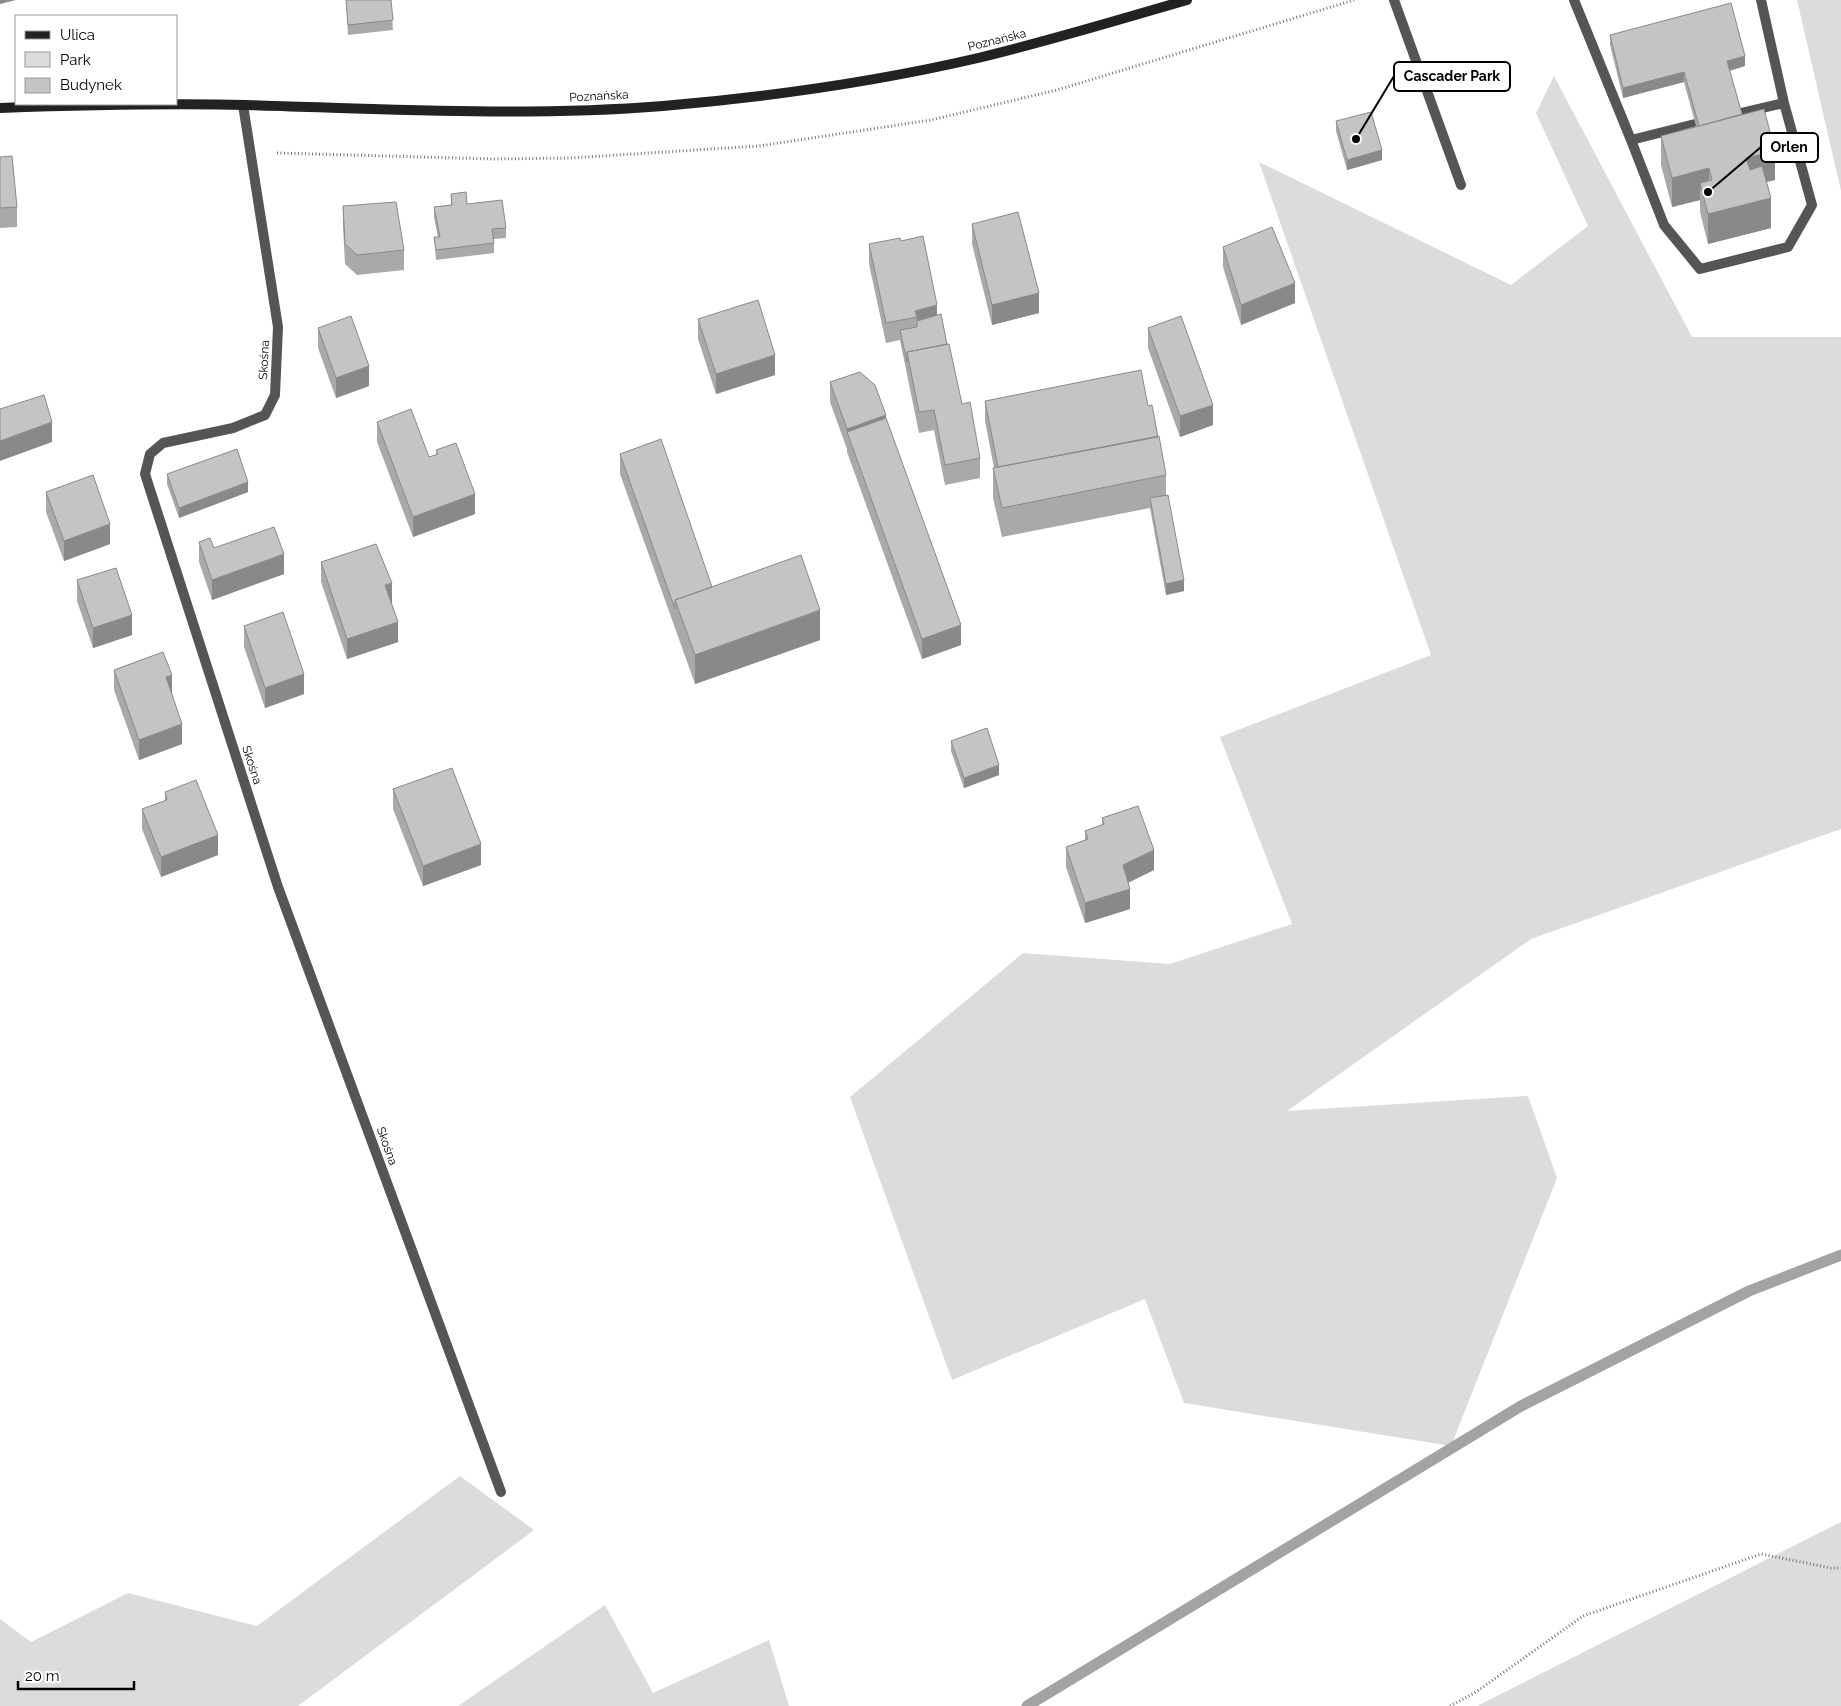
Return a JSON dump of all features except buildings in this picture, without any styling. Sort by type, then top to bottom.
[{"type":"main road","name":"Poznańska","points":[[178,105],[401,110],[544,111],[662,106],[765,95],[882,78],[977,58],[1066,35],[1187,0]]},
{"type":"main road","name":"Poznańska","points":[[0,108],[80,105]]},
{"type":"street","points":[[1394,0],[1461,185]]},
{"type":"street","points":[[1574,0],[1664,225],[1700,269],[1788,247],[1812,205],[1784,103],[1761,0]]},
{"type":"street","points":[[1631,140],[1784,103]]},
{"type":"street","name":"Skośna","points":[[243,105],[278,327],[275,395],[265,415],[233,428],[163,443],[150,454],[145,474],[278,887],[501,1492]]},
{"type":"path","points":[[1450,1706],[1476,1692],[1583,1616],[1761,1554],[1841,1568]]},
{"type":"green space","points":[[1797,0],[1841,0],[1841,191]]},
{"type":"green space","points":[[1554,76],[1692,337],[1841,337],[1841,829],[1531,939],[1287,1111],[1528,1096],[1557,1178],[1451,1446],[1184,1403],[1145,1299],[952,1380],[850,1097],[1023,953],[1170,964],[1292,924],[1220,737],[1431,655],[1259,162],[1511,285],[1588,226],[1536,113]]},
{"type":"green space","points":[[460,1476],[534,1530],[298,1706],[0,1706],[0,1619],[31,1642],[128,1593],[257,1626]]},
{"type":"green space","points":[[1841,1522],[1841,1706],[1477,1706]]},
{"type":"green space","points":[[605,1605],[653,1693],[769,1640],[789,1706],[458,1706]]},
{"type":"waterway","points":[[1027,1706],[1521,1406],[1749,1291],[1841,1255]]},
{"type":"place","name":"Cascader Park","points":[[1356,139]]},
{"type":"place","name":"Orlen","points":[[1708,192]]}]
